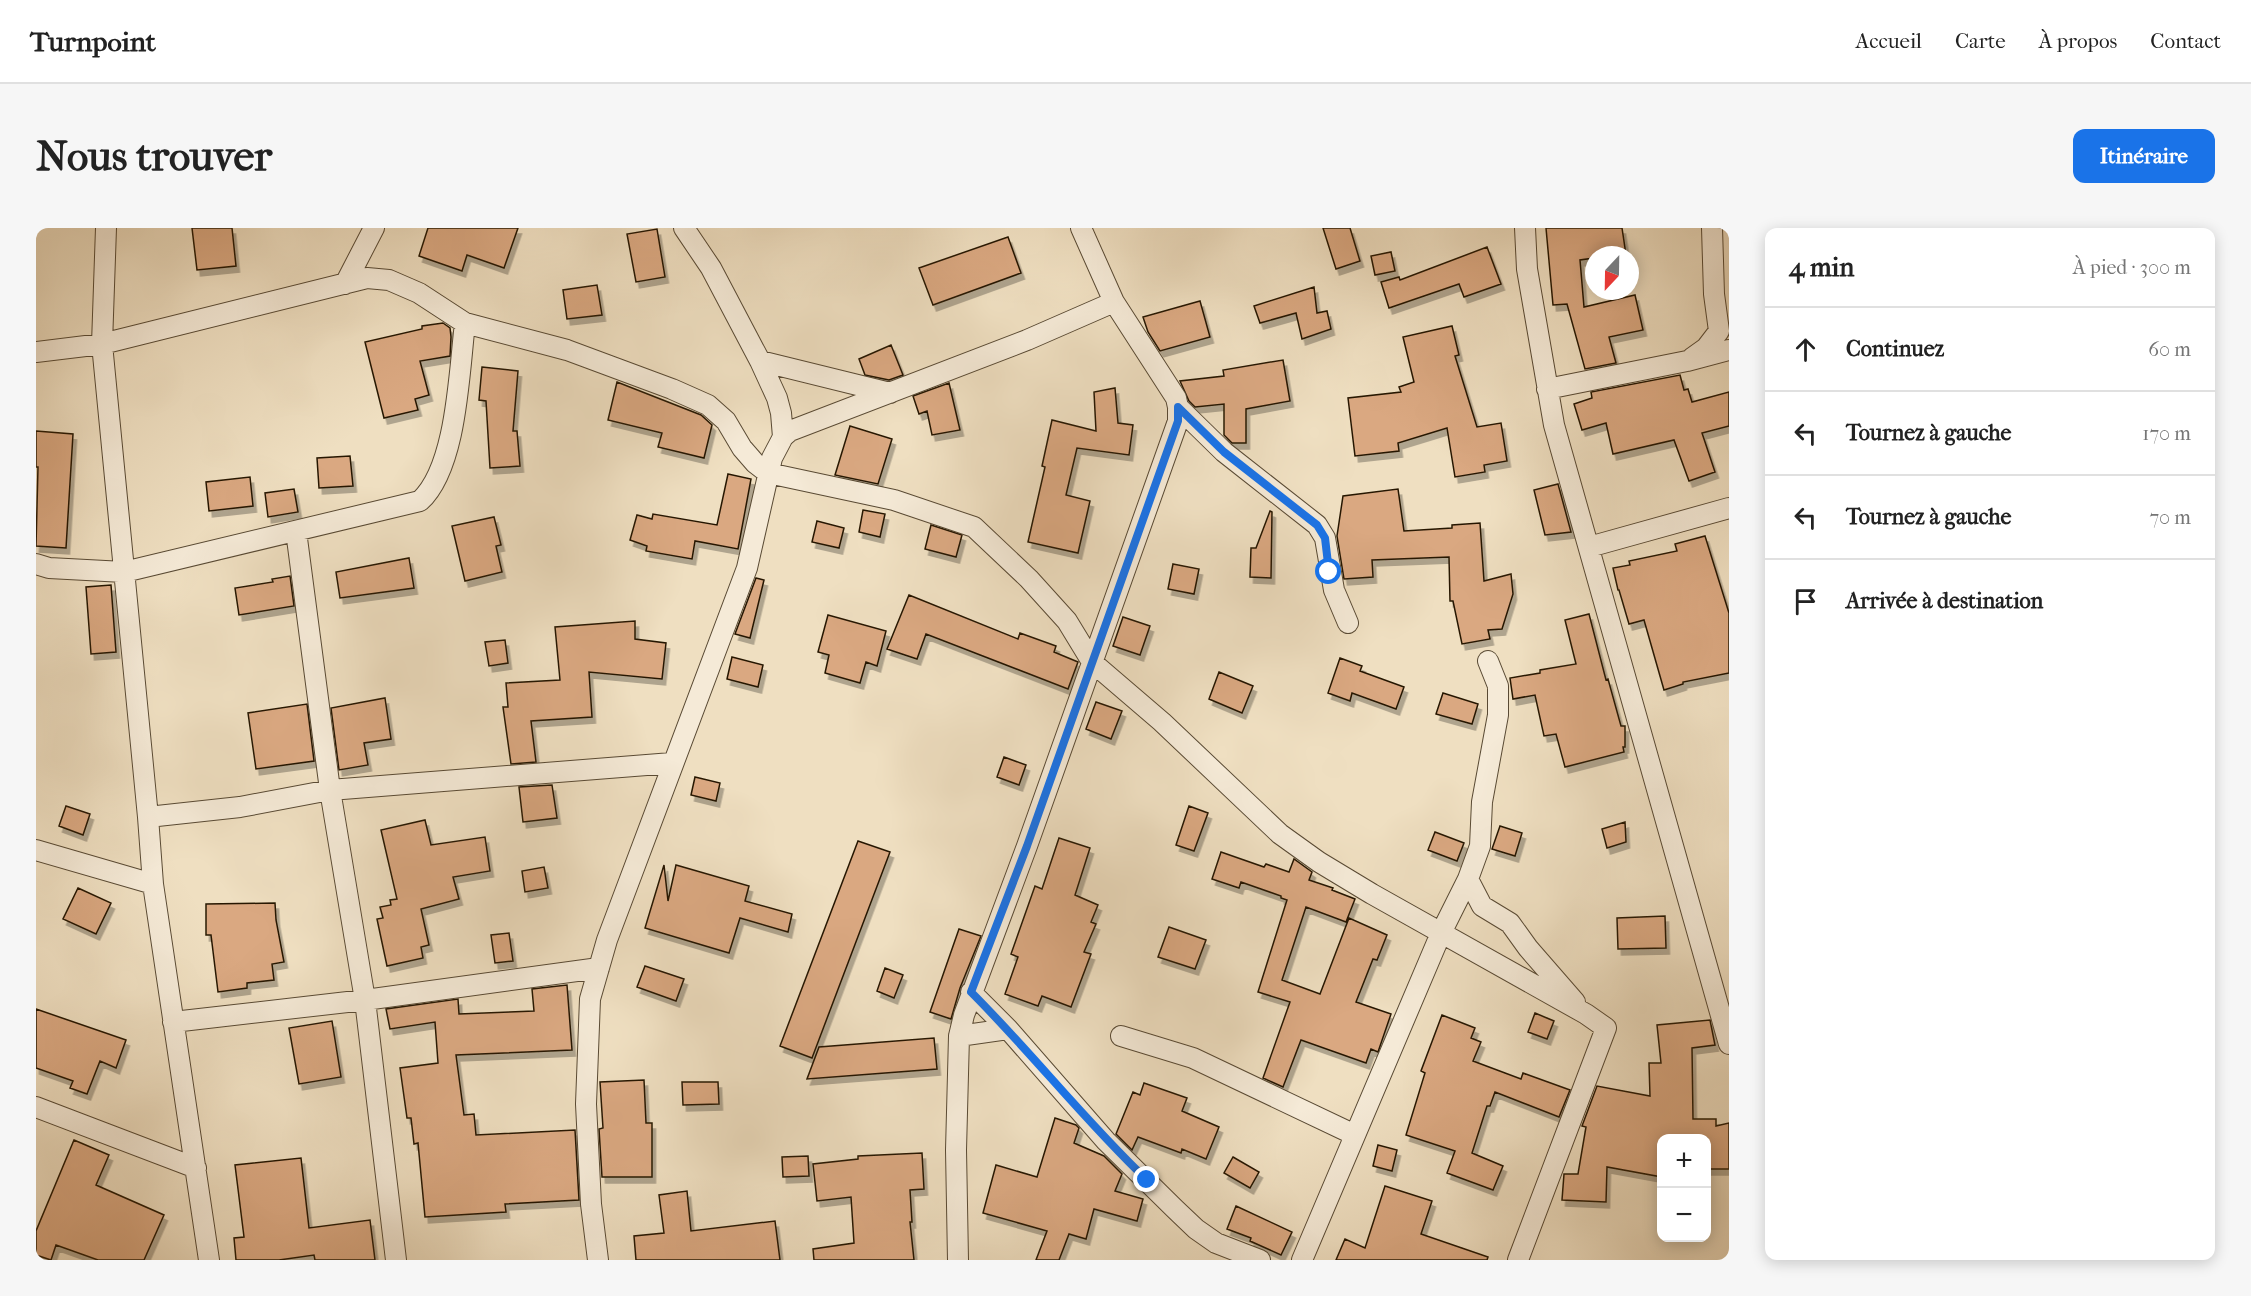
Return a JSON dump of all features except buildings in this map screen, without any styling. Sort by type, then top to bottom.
[{"type":"street","points":[[106,228],[102,344],[153,884],[209,1260]]},
{"type":"street","points":[[345,284],[374,228]]},
{"type":"street","points":[[684,228],[711,268],[760,361],[777,398],[783,437]]},
{"type":"street","points":[[958,1260],[956,1150],[959,1036],[971,992],[1027,846],[1178,421],[1176,398],[1114,302],[1081,228]]},
{"type":"street","points":[[1525,228],[1527,269],[1554,425],[1729,1044]]},
{"type":"street","points":[[1687,361],[1706,348],[1719,331],[1714,294],[1712,228]]},
{"type":"street","points":[[36,352],[102,344],[367,278],[389,280],[418,293],[465,323],[567,350],[672,389],[708,405],[726,421],[742,448],[755,463],[768,473],[894,500],[974,526],[1029,579],[1067,621],[1092,662],[1162,722],[1280,834],[1319,862],[1586,1014],[1606,1028],[1518,1260]]},
{"type":"street","points":[[598,1260],[591,1204],[586,1104],[590,999],[607,940],[747,568],[772,458],[783,437],[789,431],[1027,340],[1114,302]]},
{"type":"street","points":[[36,564],[49,568],[124,572],[420,501],[430,492],[437,479],[451,436],[465,323]]},
{"type":"street","points":[[1547,389],[1687,361],[1729,350]]},
{"type":"street","points":[[760,361],[890,393]]},
{"type":"street","points":[[1178,407],[1224,452],[1317,525],[1325,538],[1334,590],[1348,623]]},
{"type":"street","points":[[1589,547],[1729,508]]},
{"type":"street","points":[[296,531],[330,790],[365,1000],[396,1260]]},
{"type":"street","points":[[1302,1260],[1441,933],[1468,879],[1480,846],[1482,802],[1498,716],[1498,686],[1488,661]]},
{"type":"street","points":[[148,817],[240,807],[330,790],[672,763]]},
{"type":"street","points":[[36,850],[153,884]]},
{"type":"street","points":[[1468,879],[1482,906],[1510,923],[1528,948],[1586,1014]]},
{"type":"street","points":[[173,1022],[365,1000],[599,968]]},
{"type":"street","points":[[971,992],[1008,1029],[1106,1141],[1196,1229],[1216,1243],[1260,1260]]},
{"type":"street","points":[[959,1036],[1008,1029]]},
{"type":"street","points":[[1121,1036],[1193,1058],[1355,1135]]},
{"type":"street","points":[[36,1107],[196,1168]]},
{"type":"route","points":[[1147,1180],[1106,1141],[1008,1029],[971,992],[1027,846],[1178,421],[1178,407],[1224,452],[1317,525],[1325,538],[1329,572]]}]
